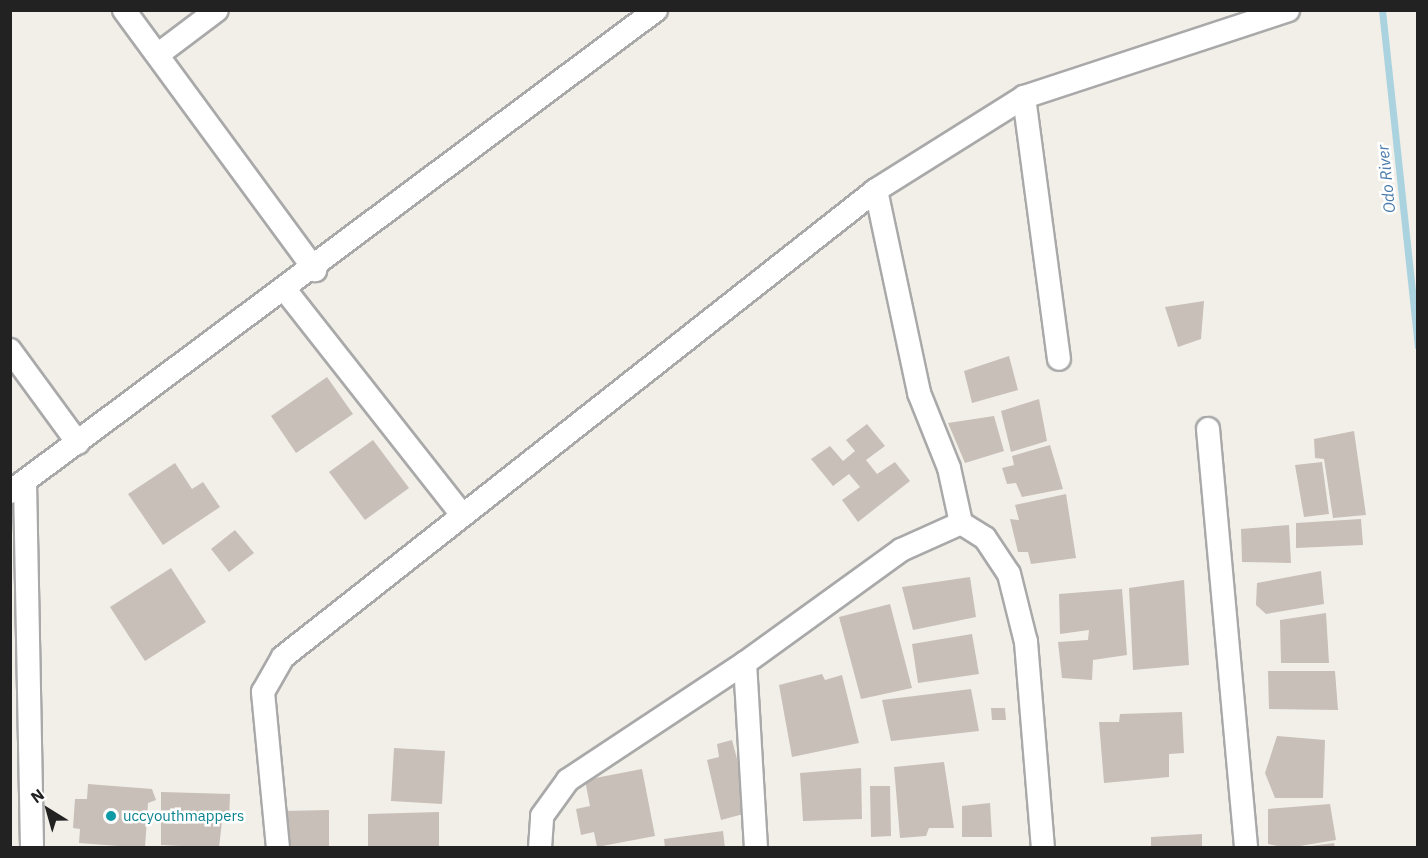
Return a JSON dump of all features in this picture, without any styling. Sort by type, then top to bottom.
[{"type":"street","points":[[124,10],[160,53],[315,270]]},
{"type":"street","points":[[160,53],[217,10]]},
{"type":"street","points":[[32,848],[18,487],[315,270],[656,10]]},
{"type":"street","points":[[278,848],[263,692],[270,672],[462,515],[876,190],[1024,97],[1288,10]]},
{"type":"street","points":[[1024,97],[1059,359]]},
{"type":"street","points":[[876,190],[919,393],[949,468],[961,523],[986,538],[1009,574],[1026,642],[1042,848]]},
{"type":"street","points":[[286,291],[462,515]]},
{"type":"street","points":[[10,350],[78,443]]},
{"type":"street","points":[[1208,429],[1246,848]]},
{"type":"street","points":[[540,848],[542,816],[568,780],[745,663],[901,550],[961,523]]},
{"type":"street","points":[[745,663],[756,848]]},
{"type":"building","points":[[1204,301],[1201,339],[1178,347],[1165,307]]},
{"type":"building","points":[[1009,356],[1018,390],[972,403],[964,371]]},
{"type":"building","points":[[327,377],[353,414],[296,453],[271,416]]},
{"type":"building","points":[[1039,399],[1047,441],[1011,452],[1001,411]]},
{"type":"building","points":[[994,416],[1004,451],[965,463],[948,423]]},
{"type":"building","points":[[867,424],[885,446],[866,460],[877,474],[895,462],[910,481],[858,522],[842,500],[860,487],[849,474],[833,486],[811,459],[830,446],[843,461],[855,451],[846,440]]},
{"type":"building","points":[[1354,431],[1366,515],[1333,518],[1324,459],[1315,458],[1314,439]]},
{"type":"building","points":[[373,440],[409,488],[365,520],[329,472]]},
{"type":"building","points":[[1050,445],[1063,489],[1022,497],[1016,483],[1007,484],[1002,468],[1014,465],[1012,456]]},
{"type":"building","points":[[1322,462],[1329,514],[1304,517],[1295,465]]},
{"type":"building","points":[[175,463],[192,489],[203,482],[220,507],[163,545],[128,494]]},
{"type":"building","points":[[1066,494],[1076,558],[1031,564],[1028,552],[1018,552],[1010,519],[1019,520],[1015,505]]},
{"type":"building","points":[[1361,519],[1363,545],[1296,548],[1296,523]]},
{"type":"building","points":[[1289,525],[1291,563],[1242,562],[1241,529]]},
{"type":"building","points":[[235,530],[254,553],[229,572],[211,549]]},
{"type":"building","points":[[171,568],[206,622],[145,661],[110,607]]},
{"type":"building","points":[[1321,571],[1324,604],[1266,614],[1256,605],[1257,583]]},
{"type":"building","points":[[970,577],[976,617],[913,630],[902,587]]},
{"type":"building","points":[[1184,580],[1189,665],[1133,670],[1129,588]]},
{"type":"building","points":[[1122,589],[1127,655],[1093,660],[1092,680],[1062,678],[1058,642],[1088,640],[1089,630],[1060,634],[1059,594]]},
{"type":"building","points":[[890,604],[912,688],[861,699],[839,617]]},
{"type":"building","points":[[1326,613],[1329,663],[1281,663],[1280,620]]},
{"type":"building","points":[[972,634],[979,674],[918,683],[912,644]]},
{"type":"building","points":[[1268,671],[1335,671],[1338,710],[1269,709]]},
{"type":"building","points":[[822,674],[825,680],[842,675],[859,743],[792,757],[779,685]]},
{"type":"building","points":[[971,689],[979,731],[891,741],[882,700]]},
{"type":"building","points":[[991,708],[1005,708],[1006,720],[992,720]]},
{"type":"building","points":[[1182,712],[1184,753],[1169,754],[1169,777],[1104,783],[1099,722],[1119,722],[1120,714]]},
{"type":"building","points":[[1277,736],[1325,740],[1323,798],[1275,798],[1265,773]]},
{"type":"building","points":[[732,740],[751,812],[721,820],[707,760],[719,757],[717,744]]},
{"type":"building","points":[[394,748],[445,751],[442,804],[391,801]]},
{"type":"building","points":[[944,762],[954,828],[929,828],[926,836],[900,838],[894,767]]},
{"type":"building","points":[[861,768],[862,819],[803,821],[800,773]]},
{"type":"building","points":[[642,769],[655,836],[597,847],[594,832],[581,835],[576,809],[590,806],[585,780]]},
{"type":"building","name":"uccyouthmappers","points":[[88,784],[152,789],[156,800],[148,803],[145,848],[79,843],[80,829],[73,828],[75,799],[87,799]]},
{"type":"building","points":[[870,786],[890,786],[891,836],[871,837]]},
{"type":"building","points":[[161,792],[230,794],[229,821],[222,821],[219,848],[161,845]]},
{"type":"building","points":[[990,803],[992,837],[962,837],[962,806]]},
{"type":"building","points":[[1330,804],[1336,840],[1288,848],[1268,844],[1268,809]]},
{"type":"building","points":[[329,810],[329,848],[283,848],[283,811]]},
{"type":"building","points":[[439,812],[439,848],[368,848],[368,814]]},
{"type":"building","points":[[723,831],[725,848],[665,848],[664,839]]},
{"type":"building","points":[[1202,834],[1202,848],[1151,848],[1151,837]]},
{"type":"building","points":[[1334,843],[1335,848],[1311,848],[1311,846]]},
{"type":"waterway","name":"Odo River","points":[[1382,10],[1418,346]]},
{"type":"place","name":"uccyouthmappers","points":[[111,816]]}]
